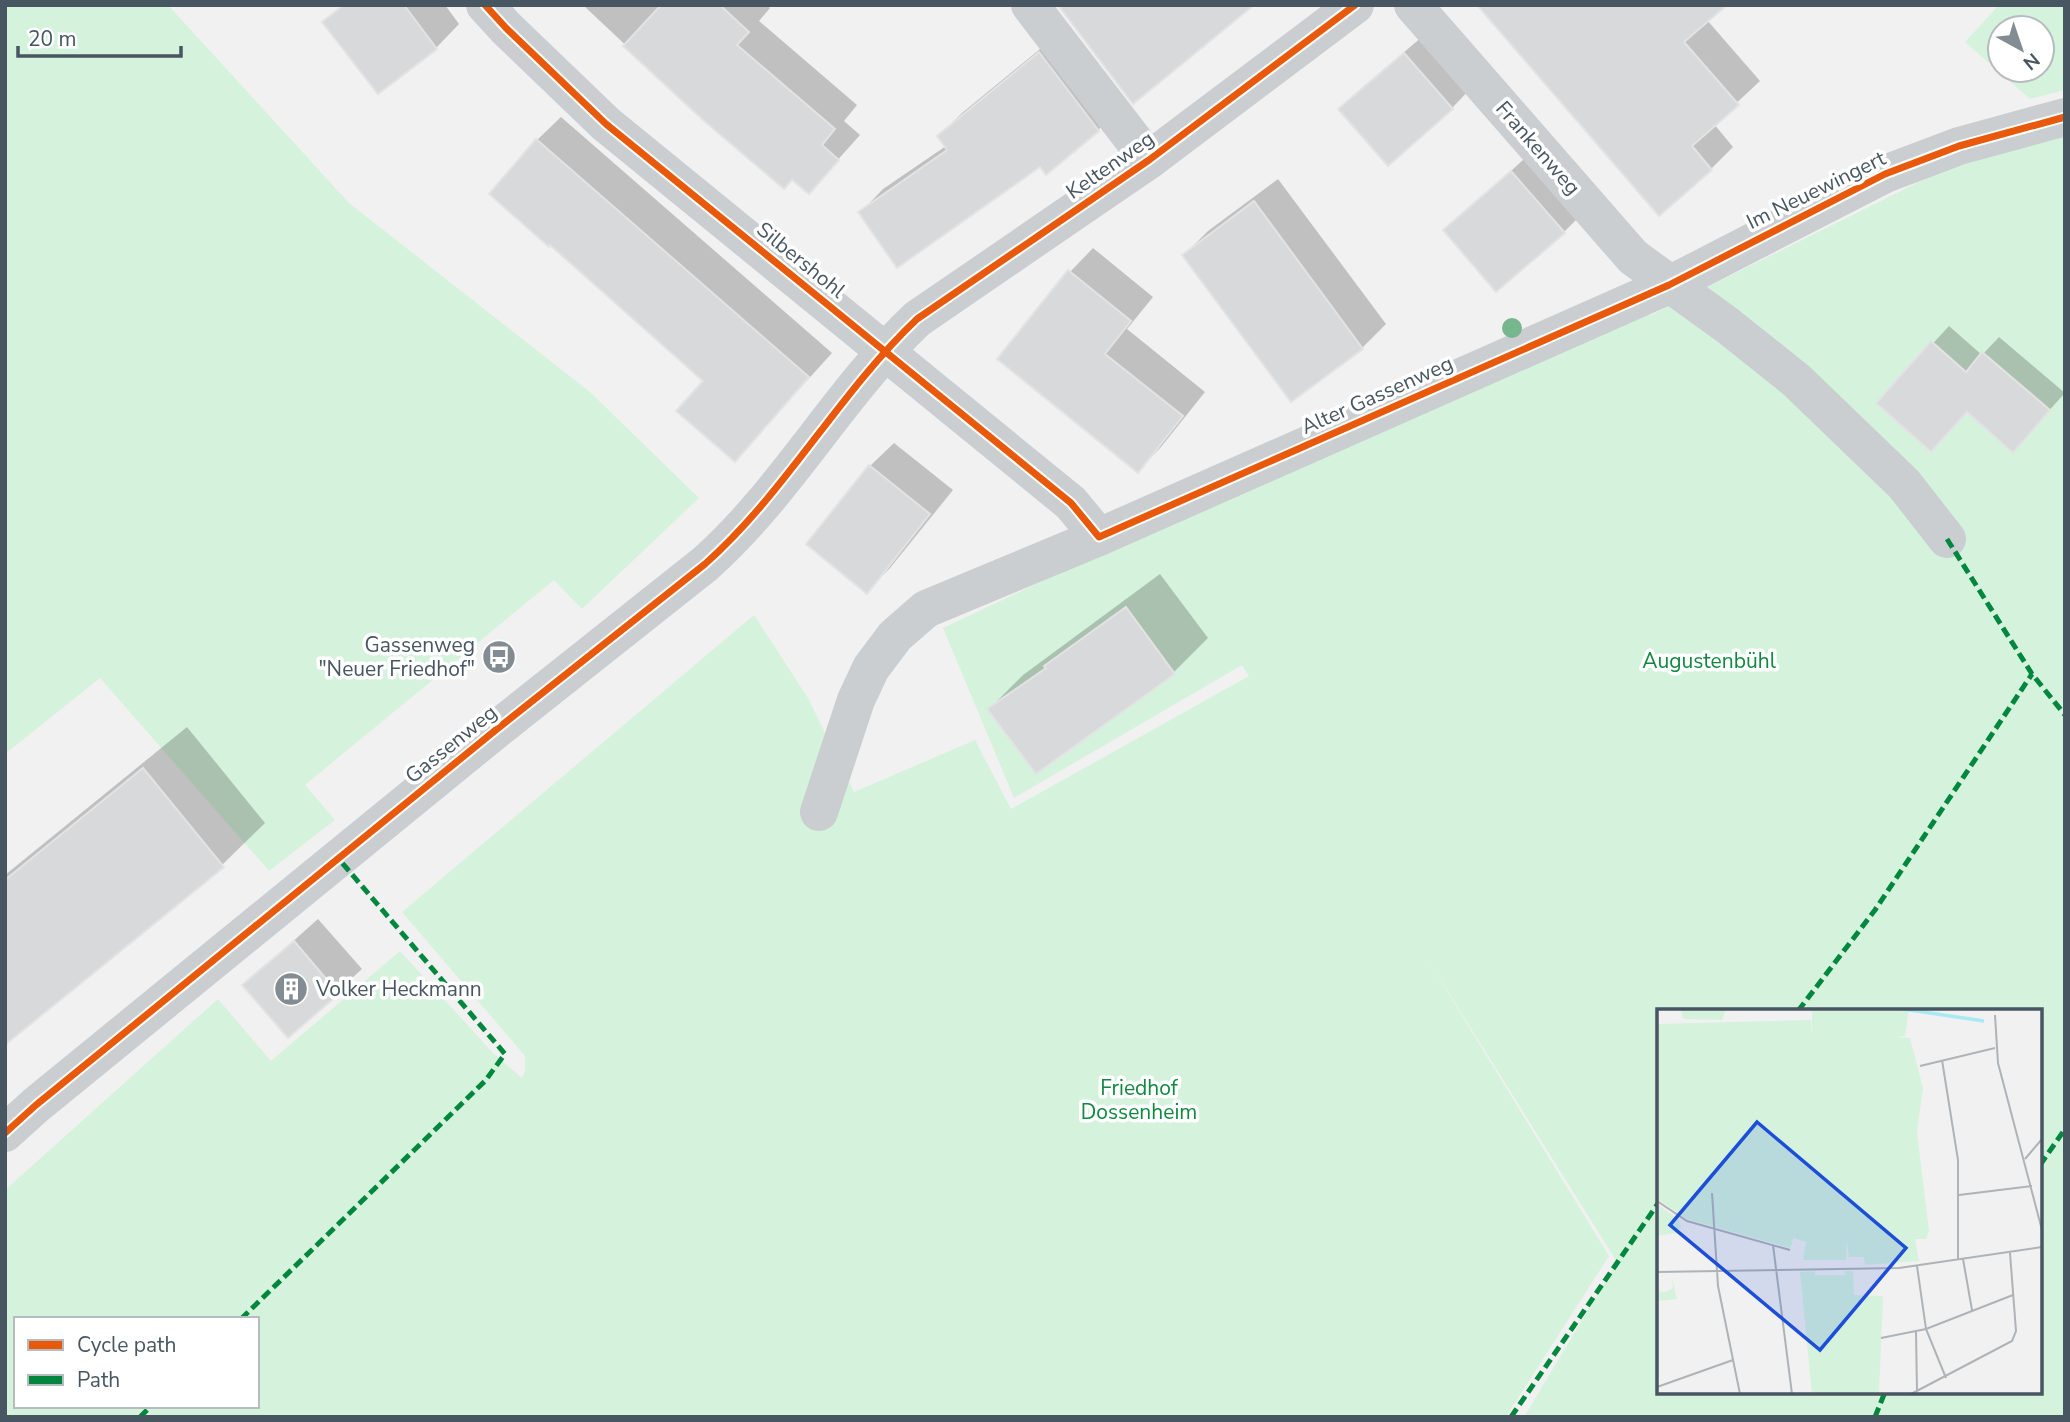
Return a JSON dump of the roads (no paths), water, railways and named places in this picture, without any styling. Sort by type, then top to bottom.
[{"type":"street","name":"Silbershohl","points":[[485,5],[606,124],[1071,503],[1099,537]]},
{"type":"street","points":[[1030,5],[1149,160]]},
{"type":"street","name":"Keltenweg","points":[[885,350],[917,319],[1149,160],[1355,5]]},
{"type":"street","name":"Frankenweg","points":[[1413,5],[1633,257],[1669,285]]},
{"type":"street","name":"Im Neuewingert","points":[[1669,285],[1885,173],[1959,146],[2065,117]]},
{"type":"street","points":[[1669,285],[1727,325],[1796,380],[1904,484],[1947,539]]},
{"type":"street","name":"Alter Gassenweg","points":[[819,812],[856,700],[871,668],[895,636],[926,609],[1099,537],[1669,285]]},
{"type":"street","name":"Gassenweg","points":[[5,1133],[338,858],[705,564],[741,531],[885,350]]},
{"type":"place","name":"Gassenweg \"Neuer Friedhof\"","points":[[499,657]]},
{"type":"place","name":"Volker Heckmann","points":[[291,989]]},
{"type":"park label","name":"Augustenbühl","points":[[1709,661]]},
{"type":"park label","name":"Friedhof Dossenheim","points":[[1139,1100]]}]
